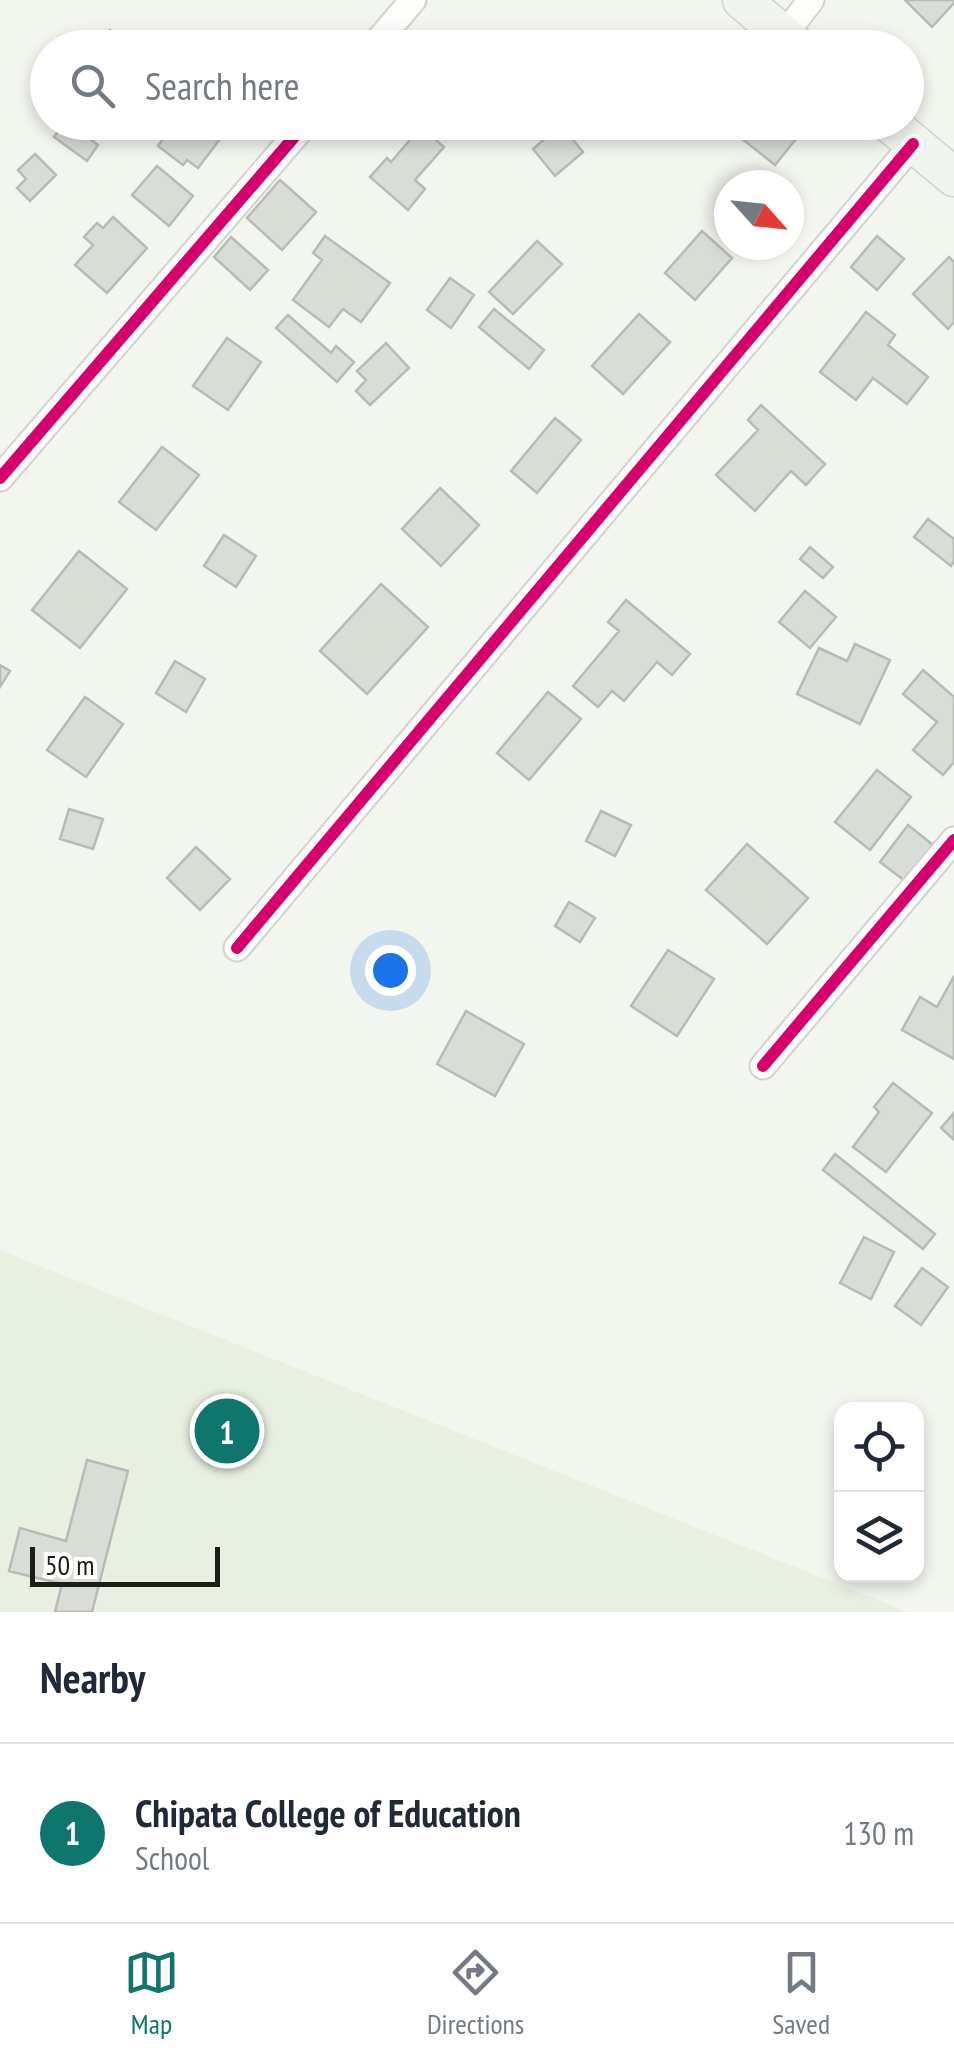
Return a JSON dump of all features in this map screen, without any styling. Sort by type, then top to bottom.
[{"type":"street","points":[[387,30],[413,0]]},
{"type":"street","points":[[742,0],[778,30]]},
{"type":"street","points":[[797,30],[812,0]]},
{"type":"street","points":[[0,478],[291,140]]},
{"type":"street","points":[[237,948],[895,140]]},
{"type":"street","points":[[909,140],[954,177]]},
{"type":"street","points":[[763,1066],[954,840]]},
{"type":"shaded area","points":[[0,1250],[908,1612],[0,1612]]},
{"type":"building","points":[[905,0],[954,0],[954,3],[932,27]]},
{"type":"building","points":[[58,140],[91,140],[98,145],[87,161]]},
{"type":"building","points":[[162,140],[219,140],[198,168],[187,160],[183,165],[158,146]]},
{"type":"building","points":[[410,140],[436,140],[444,147],[415,180],[425,189],[408,210],[370,177],[387,158],[391,162]]},
{"type":"building","points":[[544,140],[573,140],[583,152],[555,176],[533,149]]},
{"type":"building","points":[[744,140],[795,140],[775,165]]},
{"type":"building","points":[[35,154],[56,175],[30,201],[17,188],[26,179],[18,170]]},
{"type":"building","points":[[157,166],[193,196],[169,226],[132,195]]},
{"type":"building","points":[[280,180],[316,212],[282,250],[247,218]]},
{"type":"building","points":[[113,217],[147,248],[107,293],[75,265],[93,245],[84,237],[97,223],[103,228]]},
{"type":"building","points":[[702,231],[714,242],[714,260],[730,260],[695,300],[665,273]]},
{"type":"building","points":[[325,236],[390,283],[361,322],[343,309],[329,327],[293,300],[322,260],[313,253]]},
{"type":"building","points":[[877,236],[904,259],[877,290],[851,267]]},
{"type":"building","points":[[231,237],[268,270],[250,290],[214,257]]},
{"type":"building","points":[[537,241],[562,264],[513,314],[489,292]]},
{"type":"building","points":[[949,257],[954,262],[954,322],[948,329],[913,294]]},
{"type":"building","points":[[450,278],[474,295],[451,328],[427,310]]},
{"type":"building","points":[[494,309],[544,350],[529,369],[479,327]]},
{"type":"building","points":[[866,312],[895,335],[888,345],[928,377],[907,404],[873,378],[856,400],[820,372]]},
{"type":"building","points":[[639,314],[670,342],[623,394],[592,366]]},
{"type":"building","points":[[288,315],[331,353],[336,346],[354,362],[337,382],[276,328]]},
{"type":"building","points":[[227,338],[261,362],[228,410],[193,386]]},
{"type":"building","points":[[386,343],[409,368],[370,405],[356,391],[366,380],[357,371]]},
{"type":"building","points":[[761,405],[825,464],[806,485],[791,471],[755,511],[716,475],[758,430],[748,420]]},
{"type":"building","points":[[555,418],[581,440],[537,493],[511,471]]},
{"type":"building","points":[[162,447],[199,475],[156,530],[119,502]]},
{"type":"building","points":[[440,488],[479,525],[441,566],[402,529]]},
{"type":"building","points":[[928,519],[954,539],[951,566],[914,537]]},
{"type":"building","points":[[224,535],[256,556],[236,587],[204,566]]},
{"type":"building","points":[[810,547],[833,567],[823,578],[800,559]]},
{"type":"building","points":[[79,551],[127,589],[80,648],[32,610]]},
{"type":"building","points":[[381,584],[428,627],[367,694],[320,651]]},
{"type":"building","points":[[805,591],[836,617],[810,648],[779,622]]},
{"type":"building","points":[[626,600],[690,654],[672,675],[657,662],[624,701],[612,691],[598,707],[573,686],[619,631],[608,622]]},
{"type":"building","points":[[855,644],[890,660],[860,724],[797,694],[819,648],[847,661]]},
{"type":"building","points":[[175,661],[205,679],[186,712],[156,693]]},
{"type":"building","points":[[0,665],[10,671],[0,687]]},
{"type":"building","points":[[923,670],[954,697],[954,762],[943,775],[913,750],[937,722],[903,694]]},
{"type":"building","points":[[548,692],[581,719],[529,780],[497,753]]},
{"type":"building","points":[[85,697],[123,724],[86,777],[47,750]]},
{"type":"building","points":[[877,770],[911,797],[870,850],[835,822]]},
{"type":"building","points":[[69,809],[103,819],[93,849],[60,839]]},
{"type":"building","points":[[601,811],[631,825],[615,856],[586,841]]},
{"type":"building","points":[[908,825],[933,845],[905,881],[880,862]]},
{"type":"building","points":[[747,844],[808,898],[767,944],[706,890]]},
{"type":"building","points":[[196,847],[230,879],[200,910],[167,878]]},
{"type":"building","points":[[569,902],[595,918],[580,942],[555,926]]},
{"type":"building","points":[[668,950],[714,979],[677,1036],[631,1006]]},
{"type":"building","points":[[954,976],[954,1059],[902,1030],[920,997],[937,1007]]},
{"type":"building","points":[[466,1011],[524,1044],[495,1096],[437,1064]]},
{"type":"building","points":[[893,1083],[932,1113],[886,1172],[853,1147],[879,1112],[874,1107]]},
{"type":"building","points":[[954,1113],[954,1137],[953,1139],[941,1128]]},
{"type":"building","points":[[835,1154],[935,1234],[923,1249],[823,1170]]},
{"type":"building","points":[[864,1237],[894,1252],[871,1299],[840,1283]]},
{"type":"building","points":[[922,1268],[948,1287],[921,1325],[895,1306]]},
{"type":"building","points":[[87,1460],[128,1471],[92,1612],[55,1612],[62,1584],[9,1571],[20,1528],[66,1541]]},
{"type":"cycle path","points":[[0,478],[291,140]]},
{"type":"cycle path","points":[[237,948],[913,144]]},
{"type":"cycle path","points":[[763,1066],[954,840]]},
{"type":"place","name":"Chipata College of Education","points":[[227,1431]]}]
